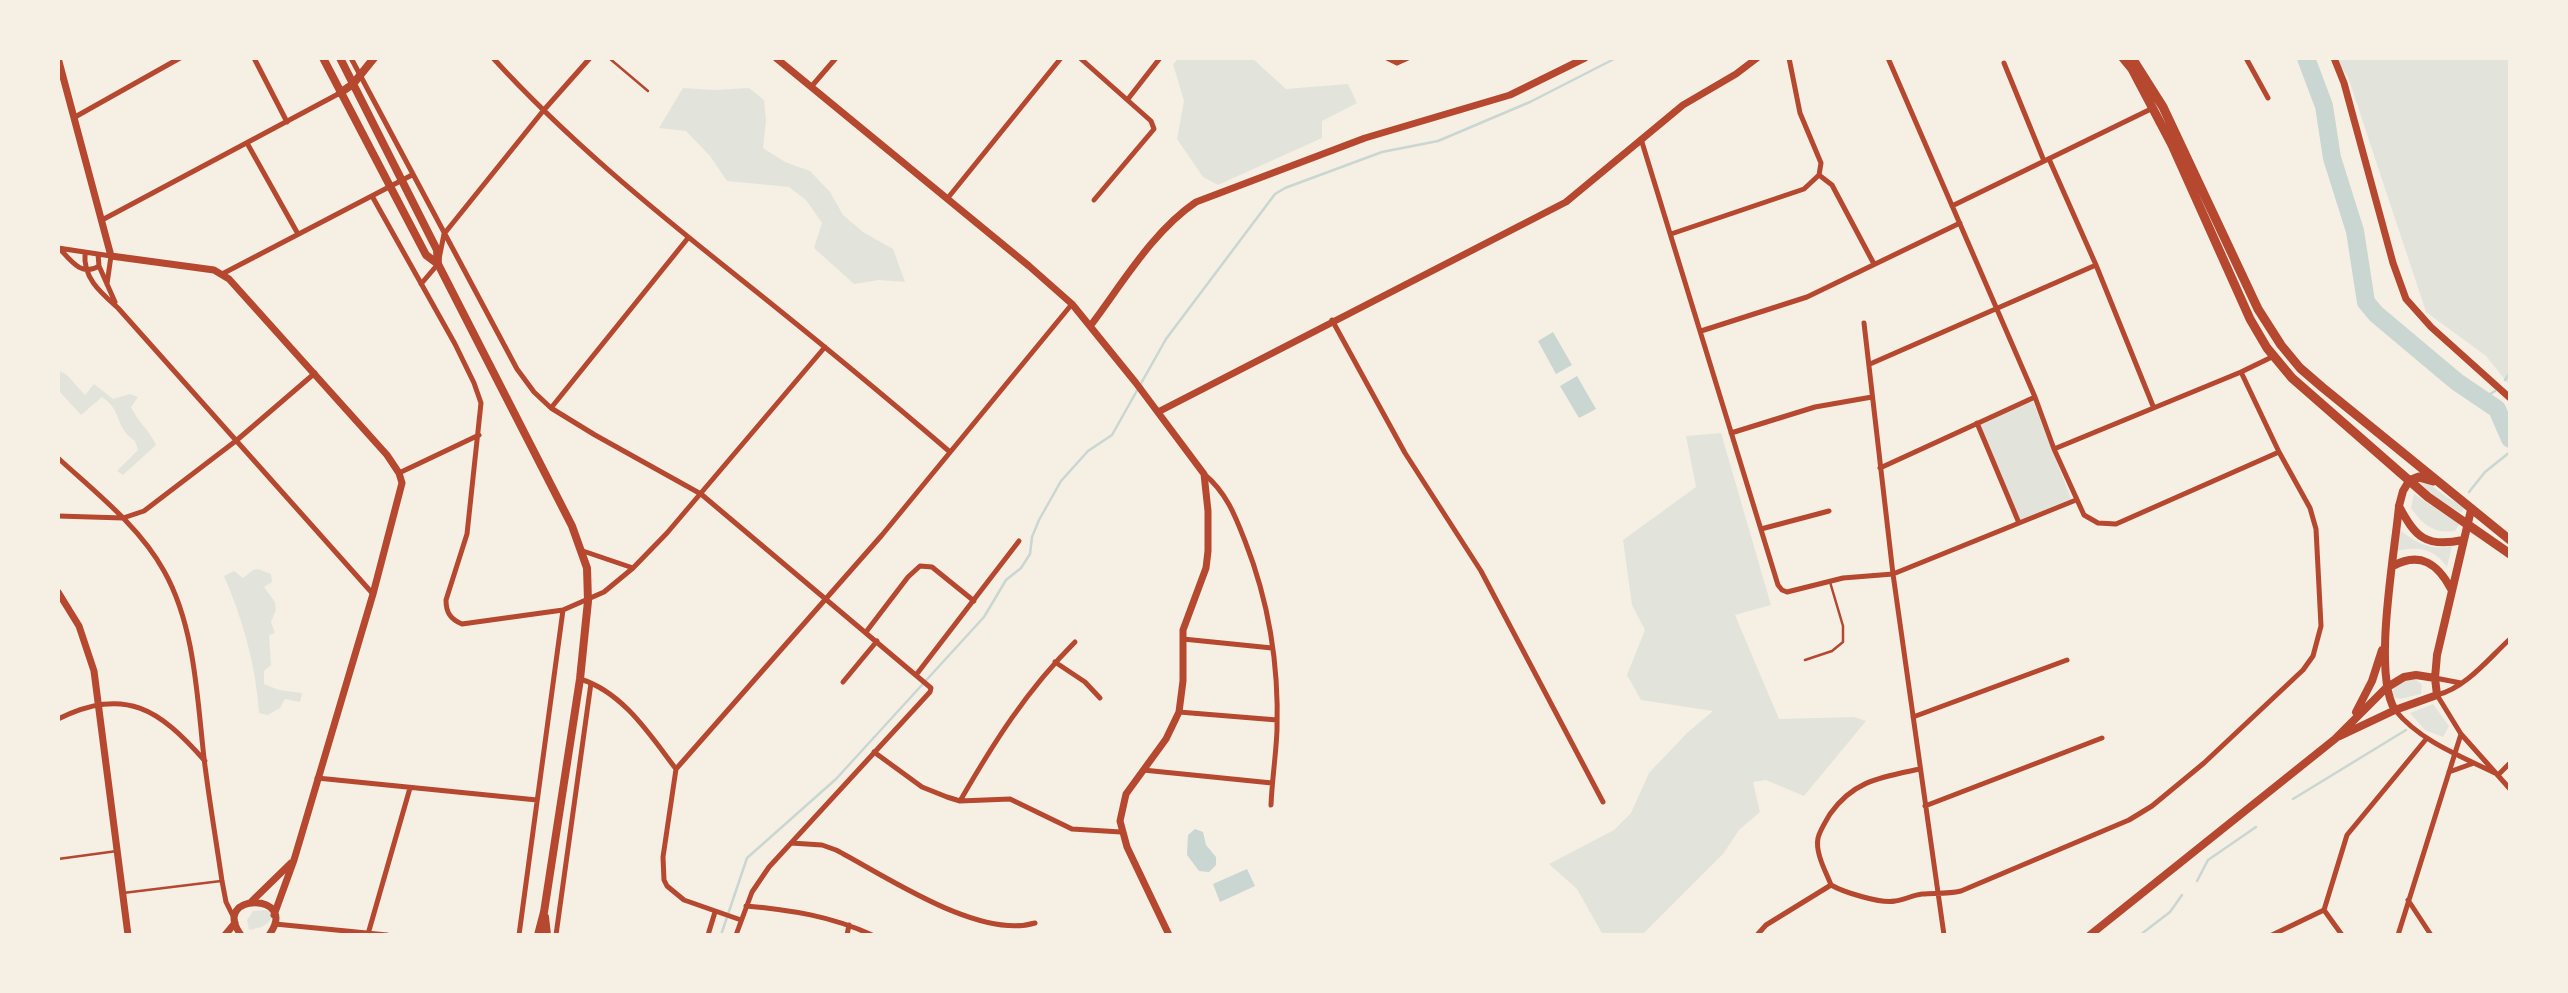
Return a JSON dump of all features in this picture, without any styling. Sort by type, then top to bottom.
[{"type":"main road","points":[[324,58],[341,82],[353,84]]},
{"type":"main road","points":[[324,58],[426,255],[438,264]]},
{"type":"main road","points":[[340,58],[437,250],[438,264],[583,551],[589,581],[579,679],[544,912],[538,935]]},
{"type":"main road","points":[[340,93],[360,77],[374,58]]},
{"type":"main road","points":[[2123,58],[2153,107],[2250,319],[2274,356],[2292,378],[2428,497],[2510,554]]},
{"type":"main road","points":[[2132,58],[2163,107],[2258,309],[2281,345],[2315,381],[2510,540]]},
{"type":"main road","points":[[2395,710],[2386,688],[2385,640],[2399,506],[2403,491],[2414,478],[2424,477],[2449,491]]},
{"type":"main road","points":[[2399,506],[2417,535],[2440,543],[2463,540]]},
{"type":"main road","points":[[2335,739],[2395,710],[2437,695],[2437,655],[2471,509]]},
{"type":"main road","points":[[2393,566],[2404,560],[2425,561],[2436,566],[2451,589]]},
{"type":"main road","points":[[2349,724],[2372,681],[2385,640]]},
{"type":"main road","points":[[2090,935],[2335,739],[2386,688],[2404,677],[2416,675],[2435,678]]},
{"type":"main road","points":[[544,912],[547,935]]},
{"type":"street","points":[[58,58],[111,256],[107,284]]},
{"type":"street","points":[[75,117],[180,58]]},
{"type":"street","points":[[254,58],[287,122]]},
{"type":"street","points":[[351,58],[517,369],[534,392],[551,408],[595,435],[701,494],[877,641],[930,689],[758,880],[736,935]]},
{"type":"street","points":[[494,58],[543,111],[688,238],[825,347],[950,452]]},
{"type":"street","points":[[421,284],[438,264],[444,234],[543,111],[590,58]]},
{"type":"street","points":[[776,58],[1037,272],[1072,304],[1091,325],[1204,474],[1226,498],[1262,587],[1269,615],[1277,720],[1271,805]]},
{"type":"street","points":[[811,87],[836,58]]},
{"type":"street","points":[[947,199],[1061,58]]},
{"type":"street","points":[[1080,58],[1151,121],[1154,129],[1094,200]]},
{"type":"street","points":[[1128,99],[1160,58]]},
{"type":"street","points":[[1387,58],[1397,63],[1408,58]]},
{"type":"street","points":[[1091,325],[1164,229],[1178,214],[1196,202],[1365,138],[1510,95],[1585,58]]},
{"type":"street","points":[[1156,409],[1566,202],[1683,105],[1736,74],[1757,58]]},
{"type":"street","points":[[1671,234],[1804,189],[1819,175],[1821,163],[1800,113],[1789,58]]},
{"type":"street","points":[[1888,58],[2084,515],[2107,525],[2116,524],[2279,452]]},
{"type":"street","points":[[2246,58],[2268,98]]},
{"type":"street","points":[[2334,58],[2344,83],[2393,263],[2406,299],[2431,327],[2510,398]]},
{"type":"street","points":[[2004,63],[2096,265],[2153,406]]},
{"type":"street","points":[[102,220],[340,93]]},
{"type":"street","points":[[1952,206],[2153,107]]},
{"type":"street","points":[[1642,139],[1778,585],[1782,590],[1787,592],[1830,581],[1893,574],[2076,500]]},
{"type":"street","points":[[247,143],[298,234]]},
{"type":"street","points":[[222,274],[412,174]]},
{"type":"street","points":[[1819,175],[1832,185],[1874,264]]},
{"type":"street","points":[[372,196],[474,383],[481,404],[467,534],[446,600],[447,612],[454,621],[462,624],[563,610],[604,592],[633,568],[701,494],[825,347]]},
{"type":"street","points":[[1701,331],[1807,297],[1960,223]]},
{"type":"street","points":[[551,408],[688,238]]},
{"type":"street","points":[[59,249],[193,267],[222,274],[315,373],[387,455],[399,473],[401,493],[294,860],[274,915],[273,931],[387,935]]},
{"type":"street","points":[[59,249],[75,265],[86,271],[99,290],[373,594]]},
{"type":"street","points":[[85,253],[86,271]]},
{"type":"street","points":[[98,254],[99,266],[118,308]]},
{"type":"street","points":[[1870,364],[2096,265]]},
{"type":"street","points":[[86,271],[99,266]]},
{"type":"street","points":[[741,920],[718,914],[675,894],[664,880],[663,857],[676,769],[826,600],[1072,304]]},
{"type":"street","points":[[1332,320],[1405,453],[1481,571],[1603,802]]},
{"type":"street","points":[[1864,323],[1893,574],[1944,935]]},
{"type":"street","points":[[2054,449],[2274,356]]},
{"type":"street","points":[[1920,769],[1871,780],[1858,786],[1825,821],[1817,840],[1822,864],[1831,885],[1840,890],[1886,901],[1961,891],[2093,835],[2140,813],[2175,789],[2303,670],[2313,656],[2321,626],[2318,548],[2310,508],[2279,452],[2241,372]]},
{"type":"street","points":[[58,516],[122,518],[144,511],[237,440],[315,373]]},
{"type":"street","points":[[1731,433],[1815,407],[1872,397]]},
{"type":"street","points":[[1880,468],[2035,397]]},
{"type":"street","points":[[1977,423],[2019,523]]},
{"type":"street","points":[[399,473],[479,435]]},
{"type":"street","points":[[58,458],[122,518],[164,570],[181,609],[192,667],[222,881],[226,902],[239,935]]},
{"type":"street","points":[[1170,935],[1133,862],[1121,832],[1120,821],[1126,794],[1166,739],[1179,712],[1183,681],[1183,639],[1191,605],[1208,560],[1209,518],[1204,474]]},
{"type":"street","points":[[1761,529],[1829,511]]},
{"type":"street","points":[[918,676],[1019,541]]},
{"type":"street","points":[[583,551],[633,568]]},
{"type":"street","points":[[866,632],[908,577],[920,566],[932,568],[974,601]]},
{"type":"street","points":[[58,592],[79,626],[94,671],[128,935]]},
{"type":"street","points":[[519,935],[563,610]]},
{"type":"street","points":[[1183,639],[1272,648]]},
{"type":"street","points":[[2510,639],[2462,683],[2437,695],[2461,734],[2510,789]]},
{"type":"street","points":[[843,682],[877,641]]},
{"type":"street","points":[[960,801],[1011,717],[1055,662],[1075,642]]},
{"type":"street","points":[[1913,717],[2067,660]]},
{"type":"street","points":[[1055,662],[1085,682],[1100,698]]},
{"type":"street","points":[[2435,678],[2462,683]]},
{"type":"street","points":[[579,679],[591,683],[623,705],[676,769]]},
{"type":"street","points":[[556,935],[591,683]]},
{"type":"street","points":[[58,719],[98,703],[141,707],[156,714],[205,761]]},
{"type":"street","points":[[2395,710],[2412,728],[2427,738],[2498,775]]},
{"type":"street","points":[[1179,712],[1277,720]]},
{"type":"street","points":[[2398,935],[2461,734]]},
{"type":"street","points":[[1925,806],[2102,737]]},
{"type":"street","points":[[2272,935],[2324,910],[2347,835],[2427,738]]},
{"type":"street","points":[[873,752],[922,786],[960,801],[1010,799],[1072,829],[1121,832]]},
{"type":"street","points":[[2498,775],[2510,763]]},
{"type":"street","points":[[2449,772],[2474,764]]},
{"type":"street","points":[[1142,770],[1272,783]]},
{"type":"street","points":[[317,778],[537,800]]},
{"type":"street","points":[[368,934],[410,788]]},
{"type":"street","points":[[791,843],[822,845],[836,850],[932,901],[983,922],[1017,927],[1035,923]]},
{"type":"street","points":[[225,935],[235,922],[238,910],[252,901],[294,860]]},
{"type":"street","points":[[1757,935],[1766,925],[1831,885]]},
{"type":"street","points":[[252,901],[267,905],[274,915]]},
{"type":"street","points":[[2408,901],[2431,935]]},
{"type":"street","points":[[226,902],[238,910]]},
{"type":"street","points":[[746,906],[799,911],[849,925],[872,935]]},
{"type":"street","points":[[2324,910],[2342,935]]},
{"type":"street","points":[[708,935],[718,914]]},
{"type":"street","points":[[846,935],[849,925]]},
{"type":"lane","points":[[609,58],[648,91]]},
{"type":"lane","points":[[1805,660],[1832,652],[1843,642],[1843,626],[1830,581]]},
{"type":"lane","points":[[58,859],[118,851]]},
{"type":"lane","points":[[123,893],[222,881]]},
{"type":"shaded area","points":[[1179,58],[1252,58],[1286,89],[1348,84],[1357,103],[1322,121],[1322,138],[1218,185],[1203,177],[1177,139],[1184,101],[1173,64]]},
{"type":"shaded area","points":[[2334,58],[2510,58],[2510,386],[2486,356],[2426,312],[2348,77]]},
{"type":"shaded area","points":[[683,88],[749,88],[764,100],[766,121],[763,148],[785,162],[810,171],[830,192],[843,215],[863,232],[893,249],[905,282],[879,280],[854,284],[814,248],[822,223],[806,200],[789,187],[727,181],[710,156],[686,131],[659,128]]},
{"type":"shaded area","points":[[1553,332],[1572,365],[1556,374],[1538,341]]},
{"type":"shaded area","points":[[58,370],[67,375],[85,395],[94,384],[113,399],[130,394],[138,397],[131,407],[156,445],[123,475],[117,471],[138,450],[135,441],[124,430],[109,402],[102,397],[81,415],[58,390]]},
{"type":"shaded area","points":[[1577,376],[1596,409],[1579,418],[1560,386]]},
{"type":"shaded area","points":[[2033,401],[2071,499],[2020,520],[1979,424]]},
{"type":"shaded area","points":[[1721,433],[1771,605],[1735,615],[1779,719],[1854,717],[1866,721],[1804,796],[1766,780],[1753,782],[1760,812],[1739,830],[1723,854],[1642,935],[1603,935],[1577,889],[1549,864],[1614,830],[1631,813],[1649,773],[1687,733],[1713,711],[1641,700],[1627,675],[1645,630],[1632,605],[1623,540],[1696,487],[1686,436]]},
{"type":"shaded area","points":[[2414,480],[2424,484],[2428,483],[2465,507],[2461,513],[2439,500]]},
{"type":"shaded area","points":[[2414,494],[2459,524],[2455,531],[2435,530],[2425,524],[2411,508]]},
{"type":"shaded area","points":[[2400,530],[2424,545],[2452,546],[2447,567],[2437,556],[2425,550],[2397,551]]},
{"type":"shaded area","points":[[258,569],[271,574],[272,582],[264,587],[275,602],[276,610],[271,622],[275,633],[269,635],[271,665],[264,671],[264,684],[279,690],[302,693],[300,702],[285,699],[280,708],[268,715],[259,713],[248,643],[224,576],[234,571],[243,578]]},
{"type":"shaded area","points":[[2404,679],[2415,679],[2422,685],[2421,694],[2400,699],[2393,697],[2393,687]]},
{"type":"shaded area","points":[[2433,704],[2449,726],[2443,737],[2425,730],[2410,713]]},
{"type":"shaded area","points":[[1195,829],[1203,832],[1206,845],[1216,857],[1216,865],[1209,872],[1199,871],[1187,855],[1188,835]]},
{"type":"shaded area","points":[[1247,869],[1255,886],[1220,902],[1213,884]]},
{"type":"shaded area","points":[[253,911],[272,911],[274,915],[271,919],[263,926],[249,930],[247,920]]},
{"type":"waterway","points":[[721,935],[747,858],[836,779],[984,617],[1006,580],[1021,568],[1030,554],[1032,537],[1039,520],[1061,481],[1088,451],[1112,435],[1166,339],[1275,194],[1382,152],[1438,141],[1530,102],[1616,58]]},
{"type":"waterway","points":[[2306,58],[2324,106],[2332,158],[2355,231],[2366,302],[2376,314],[2457,382],[2497,409],[2510,439]]},
{"type":"waterway","points":[[2505,380],[2510,373]]},
{"type":"waterway","points":[[2482,399],[2495,391]]},
{"type":"waterway","points":[[2469,492],[2485,472],[2510,452]]},
{"type":"waterway","points":[[2293,799],[2406,730]]},
{"type":"waterway","points":[[2197,881],[2208,860],[2256,827]]},
{"type":"waterway","points":[[2140,935],[2170,912],[2182,895]]}]
